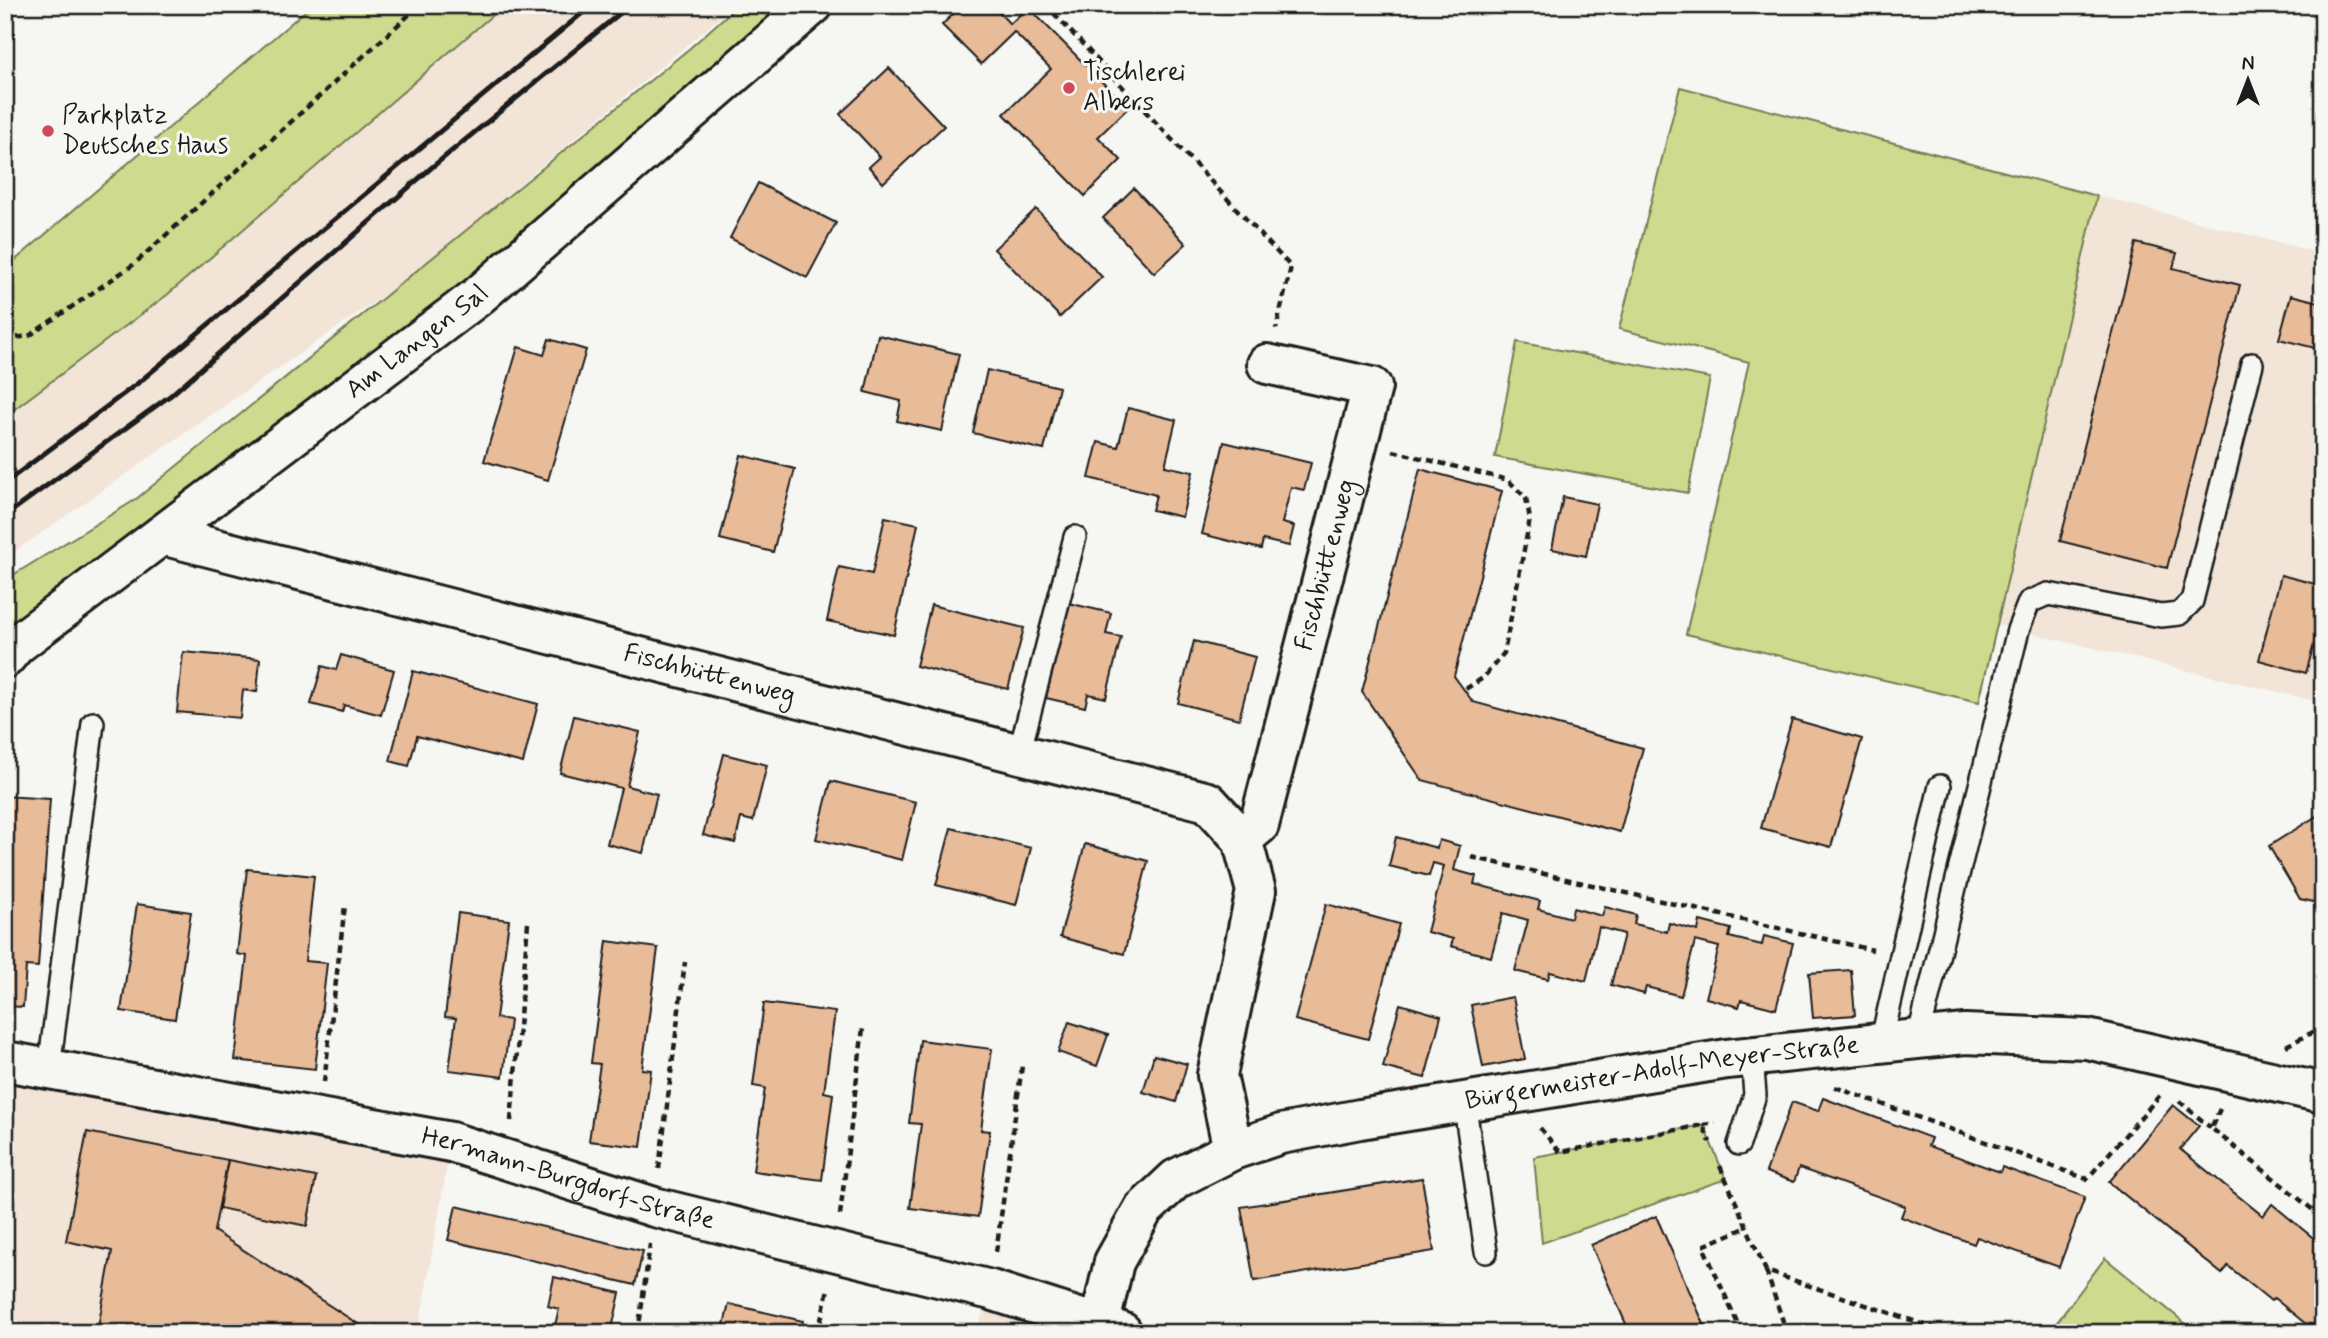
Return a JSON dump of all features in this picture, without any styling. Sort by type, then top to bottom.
[{"type":"street","name":"Am Langen Sal","points":[[5,658],[16,645],[477,297],[813,5]]},
{"type":"street","name":"Fischbüttenweg","points":[[1242,839],[1259,825],[1372,387],[1267,364]]},
{"type":"street","name":"Fischbüttenweg","points":[[162,535],[1208,802],[1242,839],[1256,891],[1217,1075],[1233,1150]]},
{"type":"street","name":"Bürgermeister-Adolf-Meyer-Straße","points":[[1112,1328],[1114,1262],[1143,1210],[1176,1178],[1233,1150],[1281,1134],[1511,1092],[1752,1057],[1965,1034],[2087,1039],[2323,1093]]},
{"type":"street","name":"Hermann-Burgdorf-Straße","points":[[5,1061],[452,1142],[654,1207],[990,1290],[1112,1328]]},
{"type":"lane","points":[[1918,1039],[2018,630],[2029,603],[2048,594],[2161,616],[2179,614],[2192,601],[2252,364]]},
{"type":"lane","points":[[1019,754],[1075,537]]},
{"type":"lane","points":[[50,1069],[93,723]]},
{"type":"lane","points":[[1881,1043],[1940,786]]},
{"type":"lane","points":[[1739,1144],[1755,1095],[1752,1057]]},
{"type":"lane","points":[[1464,1100],[1486,1252]]},
{"type":"path","points":[[5,339],[29,336],[133,265],[421,5]]},
{"type":"path","points":[[1046,5],[1291,267],[1267,364]]},
{"type":"path","points":[[1358,442],[1508,480],[1526,498],[1530,519],[1504,653],[1483,678],[1464,690]]},
{"type":"path","points":[[1471,857],[1901,956]]},
{"type":"path","points":[[319,1118],[345,905]]},
{"type":"path","points":[[508,1160],[528,923]]},
{"type":"path","points":[[638,1333],[685,962]]},
{"type":"path","points":[[836,1251],[863,1028]]},
{"type":"path","points":[[990,1290],[1022,1066]]},
{"type":"path","points":[[2211,1128],[2236,1073]]},
{"type":"path","points":[[1827,1084],[2087,1179],[2165,1089]]},
{"type":"path","points":[[1511,1092],[1560,1152],[1703,1125],[1712,1147]]},
{"type":"path","points":[[2174,1097],[2323,1218]]},
{"type":"path","points":[[1717,1158],[1766,1271],[1787,1333]]},
{"type":"path","points":[[1742,1333],[1703,1246],[1747,1227]]},
{"type":"path","points":[[1766,1271],[1949,1333]]},
{"type":"shaded area","points":[[504,5],[735,5],[400,284],[5,558],[5,416],[167,295]]},
{"type":"shaded area","points":[[2097,196],[2323,254],[2323,703],[1997,625]]},
{"type":"shaded area","points":[[5,1077],[449,1154],[418,1333],[5,1333]]},
{"type":"shaded area","points":[[991,1290],[1124,1333],[976,1333]]},
{"type":"green space","points":[[312,5],[504,5],[167,295],[5,416],[5,269]]},
{"type":"green space","points":[[738,5],[813,5],[5,652],[5,580],[135,500],[690,48]]},
{"type":"green space","points":[[1680,87],[2097,196],[1979,702],[1686,634],[1749,362],[1619,329]]},
{"type":"green space","points":[[1517,342],[1710,378],[1688,493],[1495,457]]},
{"type":"green space","points":[[1703,1125],[1726,1179],[1542,1243],[1534,1157]]},
{"type":"green space","points":[[2105,1258],[2197,1333],[2049,1333]]},
{"type":"building","points":[[30,5],[75,5],[74,12]]},
{"type":"building","name":"Tischlerei Albers","points":[[962,5],[992,5],[1010,24],[1028,7],[1128,108],[1098,137],[1121,160],[1085,196],[1004,114],[1051,69],[1014,32],[981,64],[942,25]]},
{"type":"building","points":[[889,68],[944,126],[883,183],[869,167],[880,157],[840,114]]},
{"type":"building","points":[[758,183],[836,223],[807,278],[730,238]]},
{"type":"building","points":[[1134,188],[1186,244],[1154,273],[1103,218]]},
{"type":"building","points":[[1036,209],[1102,277],[1060,317],[994,249]]},
{"type":"building","points":[[2136,243],[2177,253],[2173,268],[2240,285],[2167,568],[2060,541]]},
{"type":"building","points":[[2291,295],[2323,303],[2323,350],[2279,339]]},
{"type":"building","points":[[878,335],[959,354],[942,431],[897,421],[901,401],[865,392]]},
{"type":"building","points":[[549,339],[586,350],[548,480],[484,461],[518,347],[544,355]]},
{"type":"building","points":[[987,370],[1059,387],[1044,450],[973,433]]},
{"type":"building","points":[[1128,408],[1176,420],[1165,466],[1193,472],[1182,517],[1152,510],[1156,495],[1089,478],[1098,442],[1118,447]]},
{"type":"building","points":[[1224,442],[1311,463],[1304,490],[1291,487],[1282,523],[1294,526],[1289,546],[1263,540],[1261,549],[1202,534]]},
{"type":"building","points":[[741,455],[795,469],[773,552],[720,539]]},
{"type":"building","points":[[1420,469],[1502,491],[1454,676],[1473,702],[1643,748],[1620,832],[1422,780],[1362,692]]},
{"type":"building","points":[[1563,497],[1597,504],[1586,556],[1552,549]]},
{"type":"building","points":[[885,517],[918,524],[894,635],[827,621],[839,567],[872,574]]},
{"type":"building","points":[[2281,575],[2323,586],[2323,612],[2306,673],[2259,660]]},
{"type":"building","points":[[1068,603],[1111,613],[1106,634],[1121,637],[1106,698],[1088,694],[1085,707],[1046,698]]},
{"type":"building","points":[[931,605],[1024,628],[1008,689],[916,666]]},
{"type":"building","points":[[1194,641],[1255,657],[1239,719],[1178,703]]},
{"type":"building","points":[[183,652],[260,659],[257,692],[243,690],[240,718],[177,712]]},
{"type":"building","points":[[341,655],[394,670],[381,715],[344,705],[342,712],[311,704],[322,666],[336,670]]},
{"type":"building","points":[[413,671],[538,704],[523,763],[417,736],[409,766],[390,761]]},
{"type":"building","points":[[574,716],[640,732],[627,786],[657,794],[643,853],[607,844],[621,788],[560,773]]},
{"type":"building","points":[[1792,719],[1862,739],[1831,847],[1761,828]]},
{"type":"building","points":[[724,754],[767,765],[753,821],[741,818],[735,843],[703,835]]},
{"type":"building","points":[[831,781],[916,802],[902,860],[816,839]]},
{"type":"building","points":[[5,796],[50,799],[38,967],[26,966],[23,1007],[5,1006]]},
{"type":"building","points":[[2323,812],[2323,904],[2300,899],[2269,846]]},
{"type":"building","points":[[951,828],[1031,848],[1016,905],[936,885]]},
{"type":"building","points":[[1396,837],[1437,848],[1439,840],[1460,846],[1454,870],[1476,876],[1474,884],[1540,901],[1538,909],[1571,918],[1573,908],[1602,916],[1605,907],[1636,915],[1634,924],[1667,932],[1669,923],[1698,931],[1700,921],[1731,929],[1729,937],[1762,945],[1764,936],[1793,943],[1776,1009],[1741,1000],[1739,1007],[1706,998],[1719,947],[1695,941],[1681,996],[1646,987],[1644,994],[1611,985],[1624,934],[1599,927],[1586,981],[1550,972],[1548,979],[1515,971],[1528,920],[1503,913],[1491,957],[1451,946],[1453,939],[1427,932],[1444,866],[1433,863],[1429,876],[1389,866]]},
{"type":"building","points":[[1085,844],[1148,861],[1124,954],[1060,937]]},
{"type":"building","points":[[247,869],[314,876],[305,961],[327,963],[315,1069],[235,1060],[247,956],[237,954]]},
{"type":"building","points":[[137,904],[191,912],[175,1019],[121,1011]]},
{"type":"building","points":[[1326,904],[1399,924],[1368,1039],[1295,1020]]},
{"type":"building","points":[[458,913],[509,920],[496,1018],[510,1020],[503,1077],[449,1070],[456,1018],[445,1017]]},
{"type":"building","points":[[607,941],[658,948],[642,1069],[651,1070],[641,1147],[589,1141],[600,1064],[591,1063]]},
{"type":"building","points":[[1851,970],[1855,1015],[1813,1018],[1809,973]]},
{"type":"building","points":[[1513,997],[1525,1059],[1483,1067],[1471,1005]]},
{"type":"building","points":[[764,1003],[835,1012],[824,1092],[833,1094],[822,1180],[753,1171],[765,1088],[753,1086]]},
{"type":"building","points":[[1400,1004],[1441,1016],[1425,1078],[1383,1067]]},
{"type":"building","points":[[1069,1022],[1108,1035],[1097,1066],[1058,1052]]},
{"type":"building","points":[[920,1040],[992,1049],[981,1130],[990,1131],[978,1217],[910,1208],[921,1124],[909,1123]]},
{"type":"building","points":[[1154,1055],[1187,1064],[1176,1102],[1143,1092]]},
{"type":"building","points":[[1823,1098],[1931,1138],[1928,1146],[2000,1172],[2002,1167],[2085,1197],[2059,1267],[1977,1237],[1974,1244],[1901,1217],[1905,1206],[1799,1168],[1794,1182],[1766,1172],[1792,1102],[1818,1111]]},
{"type":"building","points":[[2173,1105],[2199,1126],[2180,1149],[2263,1216],[2272,1204],[2317,1241],[2320,1237],[2323,1239],[2323,1333],[2317,1333],[2274,1298],[2271,1301],[2228,1266],[2222,1274],[2109,1182]]},
{"type":"building","points":[[87,1132],[228,1160],[214,1231],[372,1333],[97,1333],[112,1251],[66,1241]]},
{"type":"building","points":[[228,1160],[316,1177],[307,1226],[219,1208]]},
{"type":"building","points":[[1422,1178],[1434,1251],[1254,1281],[1241,1207]]},
{"type":"building","points":[[456,1206],[643,1251],[635,1285],[448,1240]]},
{"type":"building","points":[[1656,1216],[1708,1333],[1630,1333],[1591,1245]]},
{"type":"building","points":[[554,1277],[620,1293],[611,1333],[553,1333],[559,1309],[548,1306]]},
{"type":"building","points":[[729,1304],[803,1321],[800,1333],[722,1333]]},
{"type":"railway","points":[[5,483],[138,383],[592,5]]},
{"type":"railway","points":[[5,516],[171,395],[431,168],[630,5]]},
{"type":"place","name":"Tischlerei Albers","points":[[1069,88]]},
{"type":"place","name":"Parkplatz Deutsches Haus","points":[[48,131]]}]
